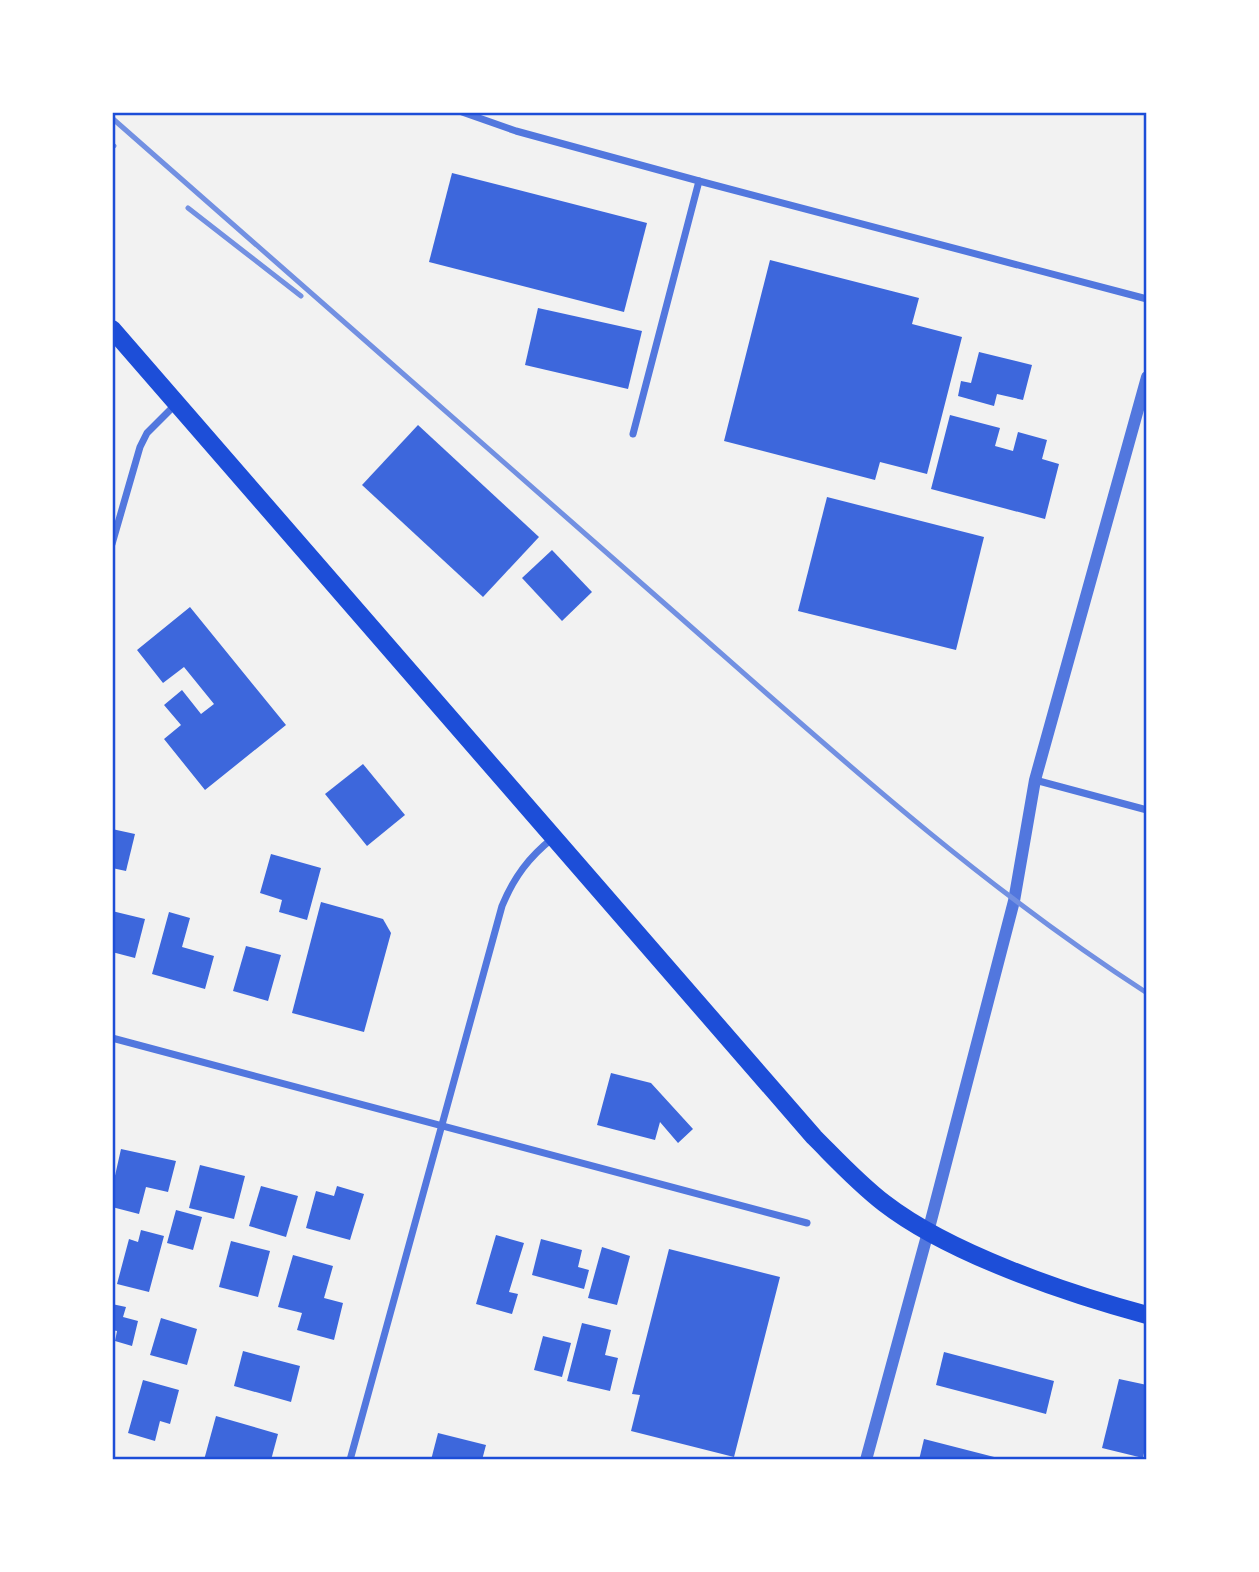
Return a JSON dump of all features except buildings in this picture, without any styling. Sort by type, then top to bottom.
[{"type":"main road","points":[[112,329],[814,1137],[852,1176],[885,1204],[928,1232],[1036,1279],[1147,1315]]},
{"type":"street","points":[[462,112],[516,131],[699,181],[1147,299]]},
{"type":"street","points":[[633,434],[699,181]]},
{"type":"street","points":[[866,1460],[1014,901],[1035,780],[1147,377]]},
{"type":"street","points":[[112,544],[140,447],[147,433],[177,403]]},
{"type":"street","points":[[1035,780],[1147,810]]},
{"type":"street","points":[[350,1460],[502,906],[521,869],[535,852],[553,837]]},
{"type":"street","points":[[112,1038],[807,1223]]},
{"type":"railway","points":[[112,118],[899,808],[1020,904],[1147,993]]},
{"type":"railway","points":[[188,208],[301,296]]}]
